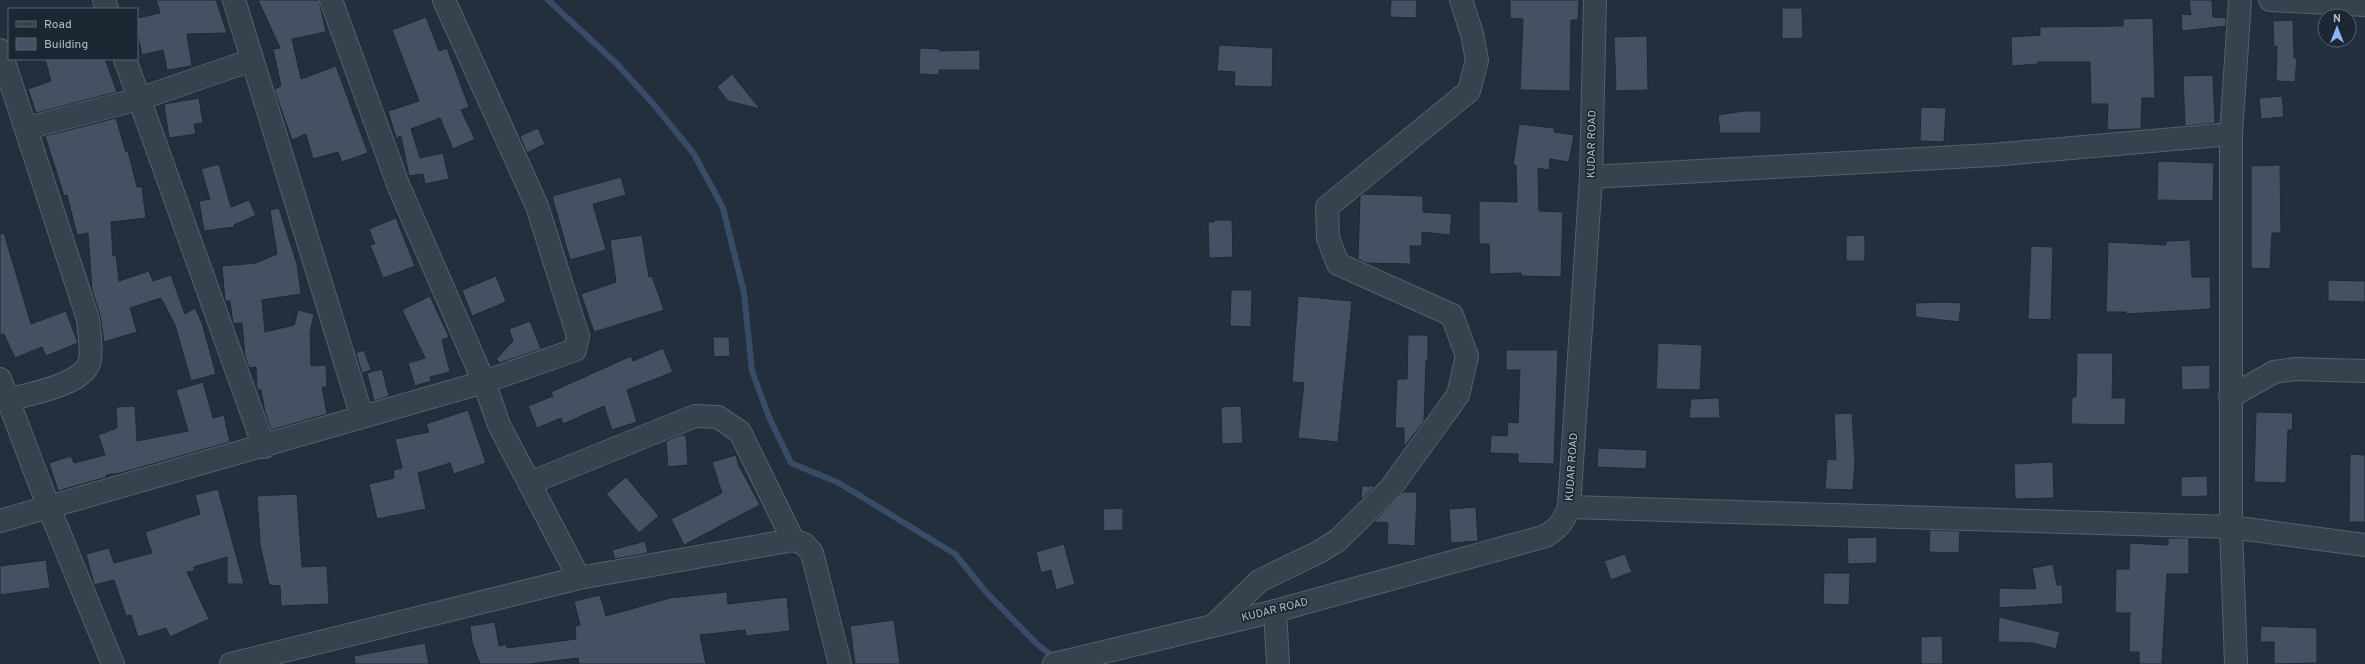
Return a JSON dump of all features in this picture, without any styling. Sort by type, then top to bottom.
[{"type":"street","points":[[234,0],[362,417]]},
{"type":"street","points":[[331,0],[400,187],[484,382],[499,425],[579,578]]},
{"type":"street","points":[[0,521],[264,447],[484,382],[570,353],[578,344],[578,336],[537,206],[444,0]]},
{"type":"street","points":[[1215,624],[1259,581],[1320,552],[1338,540],[1390,489],[1458,395],[1467,356],[1452,315],[1338,264],[1328,238],[1327,207],[1469,91],[1477,60],[1472,34],[1461,0]]},
{"type":"street","name":"KUDAR ROAD","points":[[1054,664],[1215,624],[1275,611],[1546,536],[1557,529],[1565,520],[1569,507],[1591,177],[1595,0]]},
{"type":"street","points":[[2236,664],[2230,527],[2230,134],[2240,0]]},
{"type":"street","points":[[2270,0],[2365,5]]},
{"type":"street","points":[[0,50],[27,128],[88,319],[90,361],[84,372],[74,380],[9,400]]},
{"type":"street","points":[[125,60],[264,447]]},
{"type":"street","points":[[27,128],[139,99],[252,60]]},
{"type":"street","points":[[1591,177],[1992,155],[2230,134]]},
{"type":"street","points":[[2230,397],[2252,382],[2274,372],[2294,369],[2365,371]]},
{"type":"street","points":[[0,379],[49,508],[114,664]]},
{"type":"street","points":[[530,483],[695,416],[718,417],[740,432],[793,540]]},
{"type":"street","points":[[1569,507],[2230,527],[2365,545]]},
{"type":"street","points":[[231,664],[579,578],[793,540],[804,544],[812,553],[840,664]]},
{"type":"street","points":[[1275,611],[1278,664]]},
{"type":"building","points":[[156,0],[216,0],[227,33],[187,34],[192,66],[167,70],[163,50],[142,55],[138,36],[138,18],[160,13]]},
{"type":"building","points":[[258,0],[319,0],[326,32],[292,39],[301,79],[336,66],[368,153],[342,162],[338,152],[313,159],[306,134],[292,140],[274,89],[281,86],[273,49],[280,48]]},
{"type":"building","points":[[1391,0],[1417,0],[1416,18],[1390,17]]},
{"type":"building","points":[[1510,0],[1579,0],[1578,20],[1571,20],[1570,91],[1520,90],[1523,19],[1510,18]]},
{"type":"building","points":[[2189,0],[2212,0],[2213,17],[2226,18],[2226,26],[2182,31],[2181,14],[2191,15]]},
{"type":"building","points":[[1782,8],[1802,8],[1803,38],[1782,39]]},
{"type":"building","points":[[426,17],[439,51],[447,48],[469,107],[461,110],[475,139],[453,149],[440,118],[411,129],[420,158],[443,153],[449,179],[425,184],[423,174],[409,176],[401,136],[396,138],[388,111],[419,101],[392,30]]},
{"type":"building","points":[[2153,18],[2155,98],[2142,98],[2141,129],[2107,130],[2108,104],[2091,104],[2090,62],[2038,62],[2039,64],[2012,66],[2011,37],[2040,35],[2040,27],[2123,26],[2123,19]]},
{"type":"building","points":[[2293,20],[2294,58],[2297,58],[2295,82],[2276,81],[2277,46],[2274,47],[2273,21]]},
{"type":"building","points":[[1647,36],[1648,90],[1616,91],[1614,37]]},
{"type":"building","points":[[1219,45],[1273,48],[1272,87],[1234,86],[1235,72],[1217,71]]},
{"type":"building","points":[[920,48],[940,49],[940,51],[980,50],[980,70],[939,70],[939,75],[919,74]]},
{"type":"building","points":[[45,60],[105,60],[117,92],[36,113],[28,89],[51,81]]},
{"type":"building","points":[[732,74],[760,109],[728,101],[717,87]]},
{"type":"building","points":[[2213,75],[2215,123],[2185,126],[2183,76]]},
{"type":"building","points":[[2282,96],[2284,117],[2261,119],[2259,98]]},
{"type":"building","points":[[199,98],[203,123],[194,124],[196,134],[169,138],[164,104]]},
{"type":"building","points":[[1921,107],[1946,108],[1944,142],[1920,141]]},
{"type":"building","points":[[1744,111],[1761,111],[1761,133],[1720,133],[1718,115]]},
{"type":"building","points":[[116,118],[126,152],[128,151],[137,187],[142,187],[146,218],[111,222],[113,256],[116,255],[119,281],[149,271],[153,281],[171,275],[185,314],[195,308],[202,323],[216,374],[191,381],[175,325],[161,298],[130,308],[137,332],[104,342],[100,315],[92,290],[88,233],[77,235],[67,195],[64,196],[45,136]]},
{"type":"building","points":[[1519,124],[1554,128],[1554,132],[1574,135],[1569,162],[1550,159],[1549,170],[1538,168],[1539,211],[1563,212],[1561,277],[1521,276],[1521,273],[1490,274],[1489,244],[1479,244],[1479,201],[1517,202],[1516,165],[1513,165]]},
{"type":"building","points":[[538,128],[545,144],[527,153],[520,136]]},
{"type":"building","points":[[2158,161],[2214,163],[2213,201],[2157,200]]},
{"type":"building","points":[[219,164],[231,207],[249,200],[256,215],[234,225],[234,227],[204,231],[199,201],[210,199],[201,169]]},
{"type":"building","points":[[2280,165],[2281,233],[2272,233],[2270,269],[2251,268],[2251,166]]},
{"type":"building","points":[[621,177],[626,195],[593,204],[606,250],[570,260],[552,196]]},
{"type":"building","points":[[1363,194],[1423,196],[1423,212],[1452,214],[1450,235],[1422,232],[1422,246],[1410,246],[1411,264],[1366,263],[1358,259],[1360,196]]},
{"type":"building","points":[[279,208],[297,264],[301,294],[262,300],[265,332],[294,325],[298,310],[314,314],[310,333],[311,366],[326,365],[327,387],[322,387],[327,414],[271,430],[265,412],[261,390],[257,390],[256,367],[249,368],[245,356],[242,323],[233,324],[230,301],[225,301],[222,266],[256,263],[277,254],[270,210]]},
{"type":"building","points":[[396,218],[415,266],[383,278],[370,245],[375,244],[369,229]]},
{"type":"building","points":[[1214,220],[1232,220],[1233,257],[1209,258],[1208,222],[1214,222]]},
{"type":"building","points":[[4,233],[31,324],[66,311],[78,343],[46,356],[42,347],[15,358],[4,334],[0,335],[0,234]]},
{"type":"building","points":[[642,235],[649,277],[652,276],[664,310],[594,332],[581,294],[616,282],[610,240]]},
{"type":"building","points":[[1865,235],[1865,261],[1846,261],[1846,236]]},
{"type":"building","points":[[2190,240],[2192,277],[2210,277],[2211,309],[2126,314],[2126,312],[2106,312],[2108,242],[2166,245],[2166,241]]},
{"type":"building","points":[[2031,246],[2053,247],[2051,320],[2028,319]]},
{"type":"building","points":[[496,276],[506,302],[472,316],[462,290]]},
{"type":"building","points":[[2328,280],[2365,281],[2365,302],[2328,301]]},
{"type":"building","points":[[1231,290],[1252,290],[1251,327],[1230,326]]},
{"type":"building","points":[[430,296],[449,337],[442,340],[450,372],[430,377],[431,381],[415,386],[408,363],[425,358],[402,310]]},
{"type":"building","points":[[1298,296],[1352,301],[1338,442],[1298,438],[1304,383],[1292,382]]},
{"type":"building","points":[[1915,303],[1961,303],[1959,322],[1916,317]]},
{"type":"building","points":[[530,321],[541,349],[500,363],[496,359],[513,341],[509,329]]},
{"type":"building","points":[[1408,335],[1428,335],[1428,360],[1426,360],[1424,421],[1404,447],[1404,428],[1395,428],[1397,379],[1407,379]]},
{"type":"building","points":[[713,337],[729,337],[730,356],[714,357]]},
{"type":"building","points":[[1658,343],[1702,345],[1700,390],[1656,389]]},
{"type":"building","points":[[663,348],[673,372],[627,390],[637,422],[612,430],[604,406],[563,424],[561,418],[537,428],[528,406],[553,396],[551,392],[631,356],[633,361]]},
{"type":"building","points":[[364,350],[371,370],[362,373],[356,353]]},
{"type":"building","points":[[1506,350],[1558,350],[1554,464],[1518,463],[1518,454],[1490,453],[1491,435],[1507,436],[1508,422],[1518,423],[1520,370],[1506,370]]},
{"type":"building","points":[[2077,353],[2113,353],[2112,398],[2126,398],[2125,425],[2071,424],[2072,397],[2076,397]]},
{"type":"building","points":[[2210,365],[2210,389],[2182,390],[2181,366]]},
{"type":"building","points":[[382,369],[389,396],[374,401],[367,373]]},
{"type":"building","points":[[203,382],[213,418],[224,415],[230,442],[121,473],[106,475],[107,477],[58,491],[49,463],[71,456],[74,463],[105,455],[98,435],[117,428],[116,407],[135,406],[137,441],[188,431],[176,390]]},
{"type":"building","points":[[1719,398],[1720,418],[1689,418],[1691,399]]},
{"type":"building","points":[[1241,406],[1243,443],[1222,444],[1221,407]]},
{"type":"building","points":[[468,410],[486,463],[454,474],[450,463],[418,473],[426,509],[377,519],[369,484],[394,478],[393,470],[402,468],[395,439],[429,432],[426,424]]},
{"type":"building","points":[[2256,412],[2293,413],[2292,430],[2288,430],[2286,483],[2254,482]]},
{"type":"building","points":[[1852,413],[1855,463],[1853,490],[1825,489],[1827,459],[1836,460],[1834,414]]},
{"type":"building","points":[[681,435],[686,435],[688,465],[668,467],[666,441]]},
{"type":"building","points":[[1598,448],[1647,450],[1646,469],[1597,467]]},
{"type":"building","points":[[2350,454],[2365,455],[2365,522],[2349,522]]},
{"type":"building","points":[[736,455],[739,466],[760,505],[684,545],[671,519],[722,493],[712,462]]},
{"type":"building","points":[[2053,462],[2054,498],[2015,499],[2014,464]]},
{"type":"building","points":[[2207,476],[2208,496],[2181,497],[2181,477]]},
{"type":"building","points":[[626,477],[659,516],[639,533],[606,494]]},
{"type":"building","points":[[1362,486],[1375,486],[1361,500]]},
{"type":"building","points":[[218,489],[244,584],[227,584],[227,557],[194,567],[194,571],[187,572],[209,619],[170,637],[166,628],[138,637],[131,615],[126,616],[114,580],[94,585],[86,554],[109,548],[114,563],[152,553],[145,532],[200,514],[195,495]]},
{"type":"building","points":[[1403,492],[1417,492],[1415,546],[1387,544],[1388,523],[1374,522]]},
{"type":"building","points":[[297,494],[302,567],[327,566],[329,604],[281,606],[280,586],[269,585],[260,544],[257,496]]},
{"type":"building","points":[[1476,507],[1478,541],[1451,543],[1449,509]]},
{"type":"building","points":[[1123,508],[1123,530],[1104,531],[1103,509]]},
{"type":"building","points":[[1930,530],[1960,531],[1959,553],[1929,552]]},
{"type":"building","points":[[1877,537],[1877,563],[1848,564],[1847,538]]},
{"type":"building","points":[[2168,538],[2189,538],[2189,574],[2167,574],[2162,664],[2139,664],[2139,652],[2129,652],[2130,613],[2115,613],[2116,569],[2129,569],[2130,543],[2168,545]]},
{"type":"building","points":[[645,541],[648,553],[615,559],[612,550]]},
{"type":"building","points":[[1064,544],[1075,584],[1056,590],[1051,570],[1041,573],[1036,552]]},
{"type":"building","points":[[1625,554],[1632,572],[1611,580],[1604,561]]},
{"type":"building","points":[[46,560],[50,588],[0,595],[0,566]]},
{"type":"building","points":[[2053,564],[2057,585],[2062,585],[2063,604],[1999,608],[1999,588],[2036,589],[2032,568]]},
{"type":"building","points":[[1824,573],[1850,573],[1849,605],[1823,604]]},
{"type":"building","points":[[727,592],[728,604],[787,597],[790,631],[746,636],[745,630],[700,635],[706,664],[579,664],[578,658],[530,664],[480,664],[472,642],[470,626],[495,622],[499,646],[506,644],[507,648],[576,639],[575,626],[580,625],[574,601],[600,595],[606,616],[670,598]]},
{"type":"building","points":[[1999,617],[2060,632],[2056,649],[2033,643],[1998,642]]},
{"type":"building","points":[[894,620],[900,664],[855,664],[850,626]]},
{"type":"building","points":[[2261,626],[2317,628],[2317,663],[2274,664],[2274,642],[2260,642]]},
{"type":"building","points":[[1942,636],[1943,664],[1921,664],[1921,637]]},
{"type":"building","points":[[425,643],[429,664],[355,664],[354,656]]},
{"type":"waterway","points":[[548,0],[617,64],[655,106],[694,154],[723,208],[744,293],[752,371],[769,417],[791,463],[839,483],[955,554],[986,592],[1037,644],[1055,658]]}]
